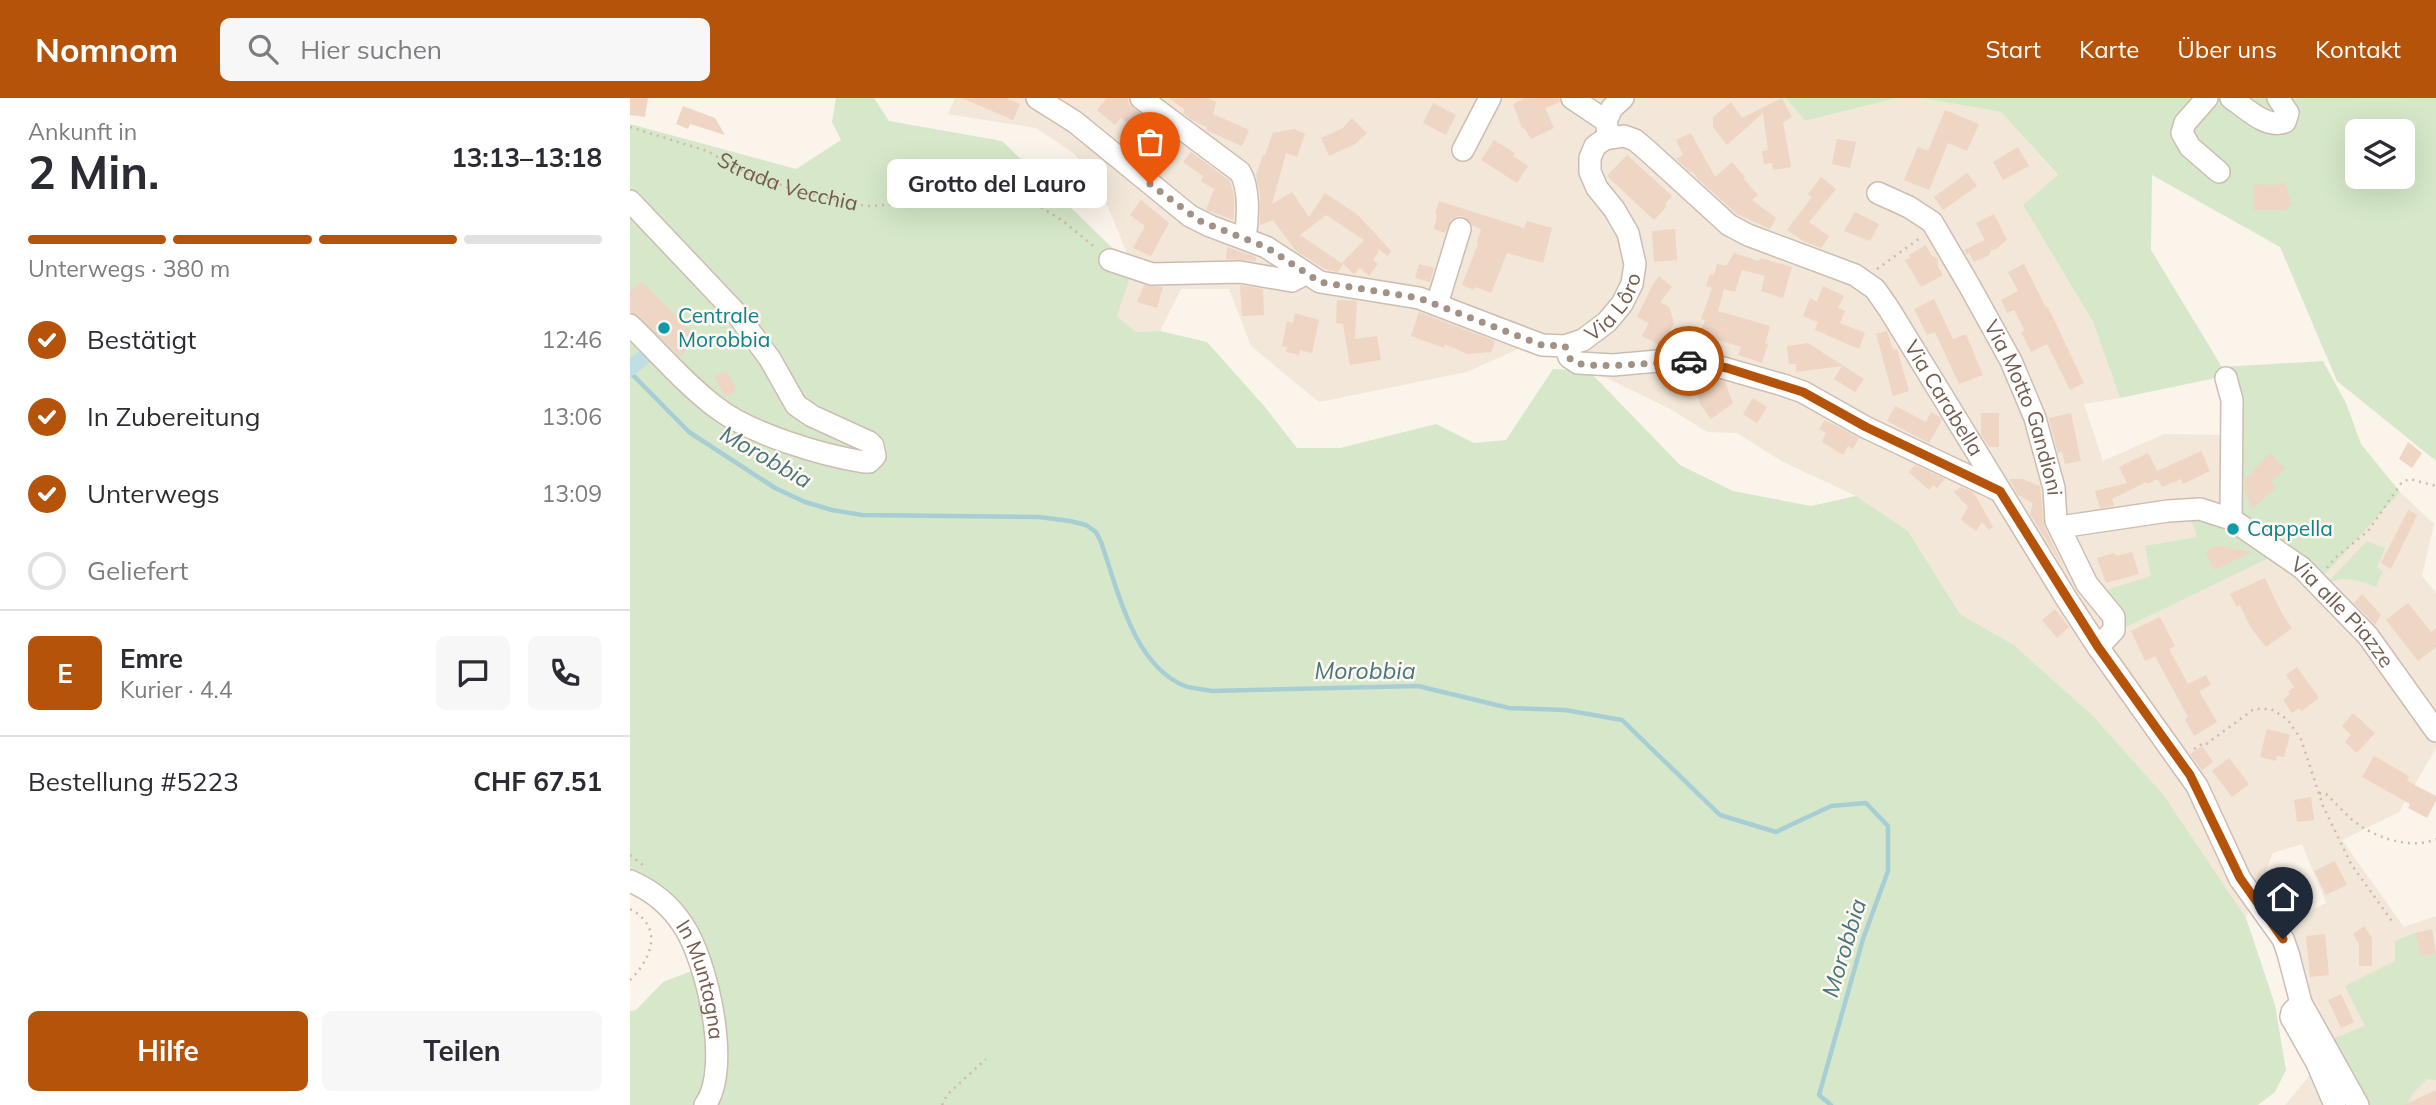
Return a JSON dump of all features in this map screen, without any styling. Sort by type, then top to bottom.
[{"type":"street","name":"Via Lôro","points":[[1037,98],[1074,122],[1190,216],[1266,247],[1327,285],[1394,292],[1437,304],[1542,345],[1565,346],[1583,340],[1607,322],[1622,304],[1632,284],[1634,264],[1628,233],[1597,188],[1590,172],[1592,152],[1607,129],[1612,108],[1623,98]]},
{"type":"street","points":[[1141,98],[1240,172],[1244,180],[1247,222],[1245,237]]},
{"type":"street","points":[[1463,150],[1490,98]]},
{"type":"street","points":[[1572,98],[1607,129]]},
{"type":"street","points":[[2207,98],[2185,123],[2182,133],[2190,147],[2219,172]]},
{"type":"street","points":[[2231,98],[2276,125],[2285,122],[2288,113],[2278,98]]},
{"type":"street","name":"Via Carabella","points":[[1607,129],[1635,140],[1715,214],[1737,230],[1848,271],[1875,289],[2098,647],[2197,786],[2240,878],[2276,928],[2288,953],[2301,1003]]},
{"type":"street","name":"Via Motto Gandioni","points":[[1878,193],[1909,207],[1931,222],[2011,361],[2035,418],[2054,488],[2055,517],[2087,584],[2114,617],[2114,630],[2098,647]]},
{"type":"street","points":[[630,201],[737,314],[770,359],[796,405],[811,416],[869,442],[873,446],[875,456],[869,462],[864,462],[824,453],[740,422],[715,407],[630,325]]},
{"type":"street","points":[[1437,304],[1460,229]]},
{"type":"street","points":[[1110,260],[1152,274],[1240,272],[1292,281],[1306,274]]},
{"type":"street","points":[[1565,346],[1569,357],[1578,363],[1613,365],[1699,361],[1783,385],[1803,392],[1866,427],[2000,491]]},
{"type":"street","points":[[2226,378],[2232,400],[2231,519]]},
{"type":"street","name":"Via alle Piazze","points":[[2060,527],[2124,516],[2200,509],[2231,519],[2302,568],[2368,636],[2436,732]]},
{"type":"street","name":"In Muntagna","points":[[630,881],[665,902],[694,942],[715,1024],[713,1085],[705,1105]]},
{"type":"street","points":[[2334,1105],[2317,1063],[2291,1017],[2301,1003],[2358,1105]]},
{"type":"path","name":"Strada Vecchia","points":[[630,127],[707,151],[739,169],[797,191],[866,206],[1000,199],[1031,201],[1063,221],[1110,260]]},
{"type":"path","points":[[1863,280],[1935,228]]},
{"type":"path","points":[[2316,582],[2336,558],[2368,531],[2402,482],[2410,479],[2436,486]]},
{"type":"path","points":[[2180,759],[2202,744],[2205,745],[2254,709],[2271,709],[2287,719],[2301,739],[2323,806],[2351,864],[2394,924]]},
{"type":"path","points":[[2319,793],[2326,794],[2362,827],[2393,840],[2423,845],[2436,839]]},
{"type":"path","points":[[630,909],[636,912],[651,932],[652,949],[643,967],[630,979]]},
{"type":"path","points":[[942,1105],[947,1095],[986,1059]]},
{"type":"shaded area","points":[[955,98],[1786,98],[1805,121],[1897,98],[1922,98],[2001,112],[2058,176],[2023,205],[2093,322],[2120,398],[2084,404],[2103,461],[2164,434],[2228,435],[2320,580],[2400,492],[2434,524],[2422,576],[2436,593],[2436,748],[2399,812],[2342,840],[2404,927],[2436,916],[2436,1105],[2285,1105],[2328,1053],[2276,928],[2326,903],[2302,844],[2273,853],[2246,918],[2163,794],[2092,715],[2014,645],[1960,614],[1908,531],[1856,496],[1781,461],[1737,433],[1707,432],[1672,410],[1533,342],[1467,372],[1319,402],[1251,346],[1229,289],[1181,289],[1160,331],[1136,332],[1117,316],[1133,268],[1108,207],[1075,154],[1036,128],[948,114]]},
{"type":"green space","points":[[836,98],[874,98],[889,121],[1002,141],[1133,268],[1117,316],[1136,332],[1160,331],[1207,342],[1265,407],[1297,448],[1340,448],[1436,424],[1474,443],[1506,440],[1553,369],[1589,371],[1680,465],[1733,491],[1811,506],[1856,496],[1908,531],[1960,614],[2014,645],[2092,715],[2163,794],[2246,918],[2275,1005],[2286,1070],[2275,1092],[2258,1105],[630,1105],[630,1011],[636,1010],[663,982],[702,967],[694,942],[630,881],[630,124],[796,169],[841,140],[832,122]]},
{"type":"green space","points":[[1786,98],[1897,98],[1805,121]]},
{"type":"green space","points":[[1922,98],[2436,98],[2436,461],[2337,381],[2280,247],[2152,175],[2151,250],[2222,367],[2323,361],[2346,403],[2361,444],[2400,492],[2320,580],[2231,519],[2225,376],[2120,398],[2093,322],[2023,205],[2058,175],[2001,112]]},
{"type":"green space","points":[[2189,512],[2200,513],[2275,555],[2124,628],[2100,592],[2151,576],[2145,546],[2197,537]]},
{"type":"green space","points":[[2367,541],[2385,548],[2377,567],[2383,571],[2376,587],[2352,579],[2327,583]]},
{"type":"green space","points":[[2415,933],[2421,957],[2436,954],[2436,1080],[2427,1079],[2413,1093],[2407,1105],[2368,1105],[2332,1039],[2365,1026],[2345,986],[2395,961],[2395,941]]},
{"type":"building","points":[[630,98],[648,98],[645,117],[630,115]]},
{"type":"building","points":[[962,98],[1006,98],[1020,104],[1013,120]]},
{"type":"building","points":[[1107,98],[1128,98],[1129,104],[1141,114],[1131,126],[1121,118],[1115,125],[1097,110]]},
{"type":"building","points":[[1169,98],[1208,98],[1216,102],[1213,114],[1249,130],[1242,146],[1206,130],[1207,127],[1192,120],[1183,113],[1185,110]]},
{"type":"building","points":[[1525,98],[1559,98],[1560,102],[1545,108],[1554,128],[1531,139],[1522,128],[1513,104]]},
{"type":"building","points":[[1782,98],[1792,117],[1783,122],[1791,167],[1773,170],[1772,163],[1764,164],[1762,151],[1768,150],[1763,113],[1727,145],[1713,127],[1713,117],[1731,102],[1742,118]]},
{"type":"building","points":[[1433,103],[1456,115],[1446,135],[1423,123]]},
{"type":"building","points":[[683,106],[715,118],[725,135],[690,124],[688,129],[676,124]]},
{"type":"building","points":[[1945,110],[1979,124],[1967,151],[1948,143],[1929,190],[1904,180],[1918,147],[1928,151]]},
{"type":"building","points":[[1352,118],[1367,133],[1355,144],[1329,156],[1321,138],[1343,128]]},
{"type":"building","points":[[1294,129],[1305,134],[1297,157],[1286,153],[1272,204],[1292,192],[1309,217],[1325,193],[1358,215],[1391,251],[1388,256],[1378,249],[1373,260],[1378,264],[1369,276],[1360,268],[1354,274],[1342,263],[1364,240],[1326,215],[1300,235],[1343,264],[1338,272],[1325,269],[1296,251],[1273,220],[1260,225],[1260,194],[1256,175],[1263,155],[1273,133]]},
{"type":"building","points":[[1691,133],[1715,177],[1732,162],[1745,177],[1743,178],[1758,195],[1752,200],[1776,218],[1770,229],[1737,214],[1676,159],[1683,155],[1676,140]]},
{"type":"building","points":[[1837,139],[1856,142],[1850,168],[1832,164]]},
{"type":"building","points":[[1494,140],[1515,153],[1513,156],[1528,166],[1517,183],[1481,160]]},
{"type":"building","points":[[2018,147],[2029,166],[2003,180],[1993,162]]},
{"type":"building","points":[[1191,152],[1230,181],[1234,196],[1234,220],[1206,210],[1214,189],[1201,181],[1203,176],[1183,162]]},
{"type":"building","points":[[1627,155],[1672,196],[1654,220],[1607,176]]},
{"type":"building","points":[[1967,173],[1977,186],[1943,210],[1934,197]]},
{"type":"building","points":[[1821,177],[1836,189],[1809,222],[1829,236],[1821,248],[1805,242],[1787,230],[1812,197],[1808,194]]},
{"type":"building","points":[[2285,182],[2292,206],[2287,207],[2287,210],[2253,210],[2254,184],[2276,185]]},
{"type":"building","points":[[1141,200],[1169,223],[1151,256],[1133,248],[1145,226],[1130,215]]},
{"type":"building","points":[[1439,201],[1524,228],[1527,221],[1552,228],[1543,263],[1507,253],[1491,293],[1462,285],[1481,229],[1458,216],[1451,220],[1445,233],[1434,229]]},
{"type":"building","points":[[1855,212],[1879,224],[1870,241],[1844,231]]},
{"type":"building","points":[[1994,214],[2007,240],[1991,250],[1989,255],[1974,262],[1964,250],[1985,240],[1976,223]]},
{"type":"building","points":[[1675,229],[1677,260],[1654,262],[1652,231]]},
{"type":"building","points":[[1926,245],[1931,255],[1938,259],[1938,267],[1943,275],[1921,287],[1905,260]]},
{"type":"building","points":[[1227,247],[1256,257],[1256,261],[1226,259]]},
{"type":"building","points":[[1734,253],[1792,267],[1783,298],[1761,291],[1765,276],[1742,270],[1735,292],[1724,289],[1718,311],[1770,326],[1762,363],[1738,355],[1741,347],[1700,334],[1705,320],[1701,319],[1712,288],[1706,286],[1710,274],[1714,275],[1717,264],[1726,266]]},
{"type":"building","points":[[1419,264],[1434,268],[1430,282],[1415,278]]},
{"type":"building","points":[[2024,264],[2084,383],[2070,390],[2047,344],[2031,352],[2021,332],[2025,331],[2014,310],[2007,313],[2001,300],[2018,291],[2008,272]]},
{"type":"building","points":[[1659,276],[1672,287],[1660,302],[1669,307],[1674,323],[1662,346],[1642,336],[1649,323],[1637,317]]},
{"type":"building","name":"Centrale Morobbia","points":[[641,281],[698,338],[680,357],[639,316],[630,312],[630,292]]},
{"type":"building","points":[[1144,285],[1163,287],[1157,308],[1137,302]]},
{"type":"building","points":[[1240,285],[1263,289],[1264,315],[1242,316]]},
{"type":"building","points":[[1823,286],[1844,296],[1838,308],[1845,311],[1840,323],[1865,333],[1859,349],[1815,330],[1818,322],[1803,316],[1810,298],[1817,302]]},
{"type":"building","points":[[1934,299],[1953,339],[1966,334],[1983,375],[1959,384],[1935,332],[1927,335],[1914,309]]},
{"type":"building","points":[[1337,300],[1357,301],[1355,339],[1377,336],[1381,360],[1350,365],[1343,324],[1336,323]]},
{"type":"building","points":[[1419,312],[1495,341],[1491,352],[1467,354],[1445,344],[1444,348],[1411,336]]},
{"type":"building","points":[[1295,313],[1319,320],[1312,353],[1300,350],[1299,355],[1286,352],[1287,347],[1282,346],[1287,321],[1293,323]]},
{"type":"building","points":[[1887,331],[1893,350],[1897,349],[1909,391],[1893,396],[1876,334]]},
{"type":"building","points":[[1808,343],[1864,379],[1855,392],[1834,379],[1842,366],[1796,372],[1796,364],[1789,364],[1787,346]]},
{"type":"building","points":[[726,371],[737,390],[725,397],[714,377]]},
{"type":"building","points":[[1694,376],[1725,382],[1733,403],[1711,419],[1700,404]]},
{"type":"building","points":[[1753,398],[1767,407],[1757,423],[1743,414]]},
{"type":"building","points":[[1895,406],[1926,422],[1931,412],[1940,417],[1942,420],[1929,443],[1887,421]]},
{"type":"building","points":[[1981,413],[1999,413],[1999,447],[1989,447],[1981,434]]},
{"type":"building","points":[[2071,413],[2081,461],[2065,464],[2062,452],[2058,453],[2049,418]]},
{"type":"building","points":[[1825,420],[1859,438],[1853,449],[1848,446],[1843,455],[1822,442],[1826,433],[1819,429]]},
{"type":"building","points":[[2408,442],[2422,453],[2412,468],[2399,459]]},
{"type":"building","points":[[2201,451],[2210,471],[2183,484],[2181,479],[2162,487],[2158,479],[2147,484],[2146,482],[2112,499],[2114,506],[2100,508],[2095,491],[2127,483],[2119,467],[2148,453],[2157,471]]},
{"type":"building","points":[[2270,453],[2285,469],[2271,482],[2276,487],[2252,509],[2244,489],[2247,487],[2244,481]]},
{"type":"building","points":[[1915,465],[1945,479],[1937,488],[1933,485],[1929,490],[1909,472]]},
{"type":"building","points":[[2009,479],[2022,479],[2040,486],[2044,526],[2063,567],[2030,514],[2033,503],[2018,495]]},
{"type":"building","points":[[1961,487],[1974,493],[1993,527],[1989,530],[1982,522],[1976,531],[1961,520],[1968,507],[1954,492]]},
{"type":"building","points":[[2408,510],[2417,515],[2391,569],[2381,563]]},
{"type":"building","points":[[2217,546],[2252,552],[2214,570],[2205,552]]},
{"type":"building","points":[[2132,552],[2139,574],[2106,583],[2097,558]]},
{"type":"building","points":[[2265,578],[2282,614],[2292,628],[2266,647],[2230,594]]},
{"type":"building","points":[[2362,594],[2381,615],[2375,625],[2354,603]]},
{"type":"building","points":[[2408,603],[2431,632],[2436,628],[2436,647],[2418,661],[2386,620]]},
{"type":"building","points":[[2055,609],[2069,627],[2057,638],[2042,620]]},
{"type":"building","points":[[2160,617],[2175,646],[2169,649],[2188,684],[2206,675],[2211,685],[2199,691],[2217,722],[2194,736],[2185,719],[2188,717],[2155,656],[2145,661],[2131,631]]},
{"type":"building","points":[[2297,667],[2319,698],[2302,711],[2299,708],[2292,713],[2283,700],[2294,687],[2286,675]]},
{"type":"building","points":[[2353,713],[2375,733],[2357,753],[2345,742],[2351,735],[2342,726]]},
{"type":"building","points":[[2267,729],[2290,735],[2284,757],[2277,756],[2276,761],[2260,757]]},
{"type":"building","points":[[2202,746],[2213,762],[2202,770],[2190,754]]},
{"type":"building","points":[[2374,756],[2409,776],[2407,781],[2436,796],[2427,818],[2408,808],[2410,804],[2362,777]]},
{"type":"building","points":[[2229,758],[2249,784],[2232,797],[2212,771]]},
{"type":"building","points":[[2311,797],[2314,820],[2297,822],[2294,800]]},
{"type":"building","points":[[2335,861],[2347,885],[2326,895],[2314,871]]},
{"type":"building","points":[[2364,926],[2372,938],[2372,966],[2359,966],[2359,944],[2353,934]]},
{"type":"building","points":[[2432,929],[2436,954],[2421,957],[2415,933]]},
{"type":"building","points":[[2325,934],[2329,975],[2310,977],[2306,936]]},
{"type":"building","points":[[2341,994],[2354,1022],[2341,1028],[2328,1000]]},
{"type":"building","points":[[2436,1090],[2436,1105],[2404,1105]]},
{"type":"waterway","points":[[630,368],[643,358]]},
{"type":"waterway","name":"Morobbia","points":[[630,372],[689,432],[775,488],[805,502],[862,515],[1039,517],[1086,525],[1096,532],[1101,542],[1121,603],[1140,644],[1167,676],[1185,686],[1212,691],[1418,686],[1509,708],[1565,710],[1622,720],[1720,815],[1776,832],[1831,806],[1866,803],[1888,826],[1888,871],[1863,939],[1819,1095],[1831,1105]]},
{"type":"way so far","points":[[1150,184],[1190,216],[1266,247],[1320,282],[1419,298],[1542,345],[1565,346],[1569,357],[1578,363],[1613,365],[1689,361]]},
{"type":"place","name":"Grotto del Lauro","points":[[1150,184]]},
{"type":"place","name":"Centrale Morobbia","points":[[664,328]]},
{"type":"place","name":"Cappella","points":[[2233,529]]},
{"type":"route","points":[[1689,361],[1727,368],[1803,392],[1866,427],[2000,491],[2098,647],[2180,759],[2197,786],[2240,878],[2283,939]]}]
